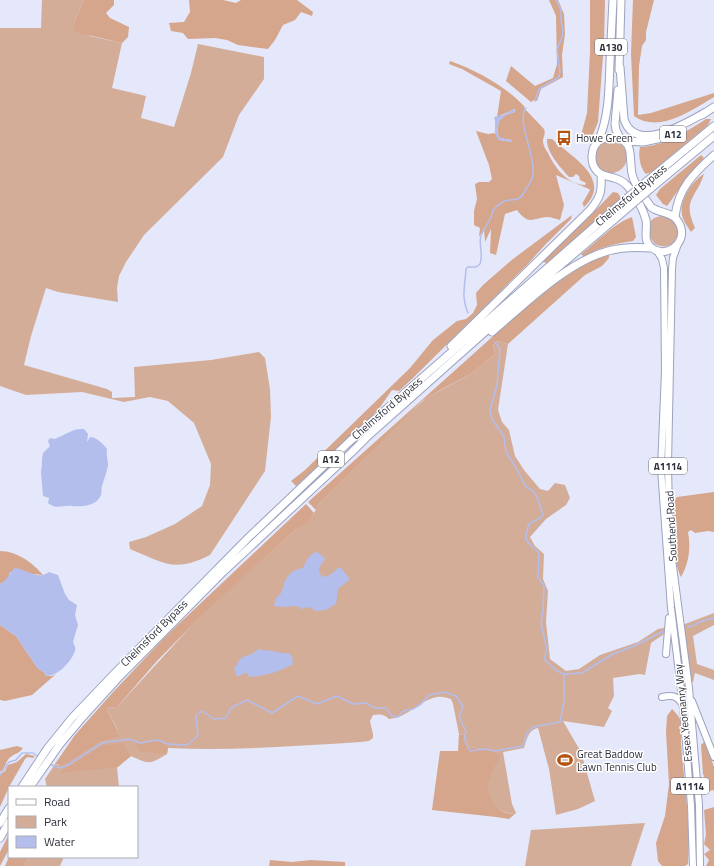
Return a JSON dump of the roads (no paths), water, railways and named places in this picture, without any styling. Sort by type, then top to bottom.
[{"type":"highway","name":"A130","points":[[598,142],[606,118],[610,80],[613,0]]},
{"type":"highway","name":"A130","points":[[621,0],[620,66],[615,124],[616,130],[623,139]]},
{"type":"highway","name":"A12","points":[[620,66],[624,119],[626,126],[636,134],[642,136],[664,133],[714,107]]},
{"type":"highway","name":"A12","points":[[623,139],[643,142],[669,136],[682,130],[706,112]]},
{"type":"highway","name":"Chelmsford Bypass","points":[[58,742],[121,675],[221,574],[367,437],[536,287],[628,202],[646,182],[714,126]]},
{"type":"highway","name":"Chelmsford Bypass","points":[[23,786],[58,742],[72,718],[248,538],[349,442],[628,202],[650,189],[714,136]]},
{"type":"highway","points":[[613,137],[623,139],[630,149],[634,181],[655,210],[675,217],[681,226],[681,238],[678,244],[665,251],[654,249],[646,239],[646,220],[639,202],[629,188],[618,179],[601,174],[594,167],[592,152],[598,142],[606,138],[613,137]]},
{"type":"highway","points":[[675,217],[678,199],[684,187],[699,169],[714,155]]},
{"type":"highway","name":"A12","points":[[390,407],[590,210],[601,194],[601,174]]},
{"type":"highway","name":"A12","points":[[367,437],[564,273],[590,258],[609,250],[626,248],[654,249]]},
{"type":"highway","name":"Chelmsford Bypass","points":[[30,786],[33,775]]},
{"type":"highway","points":[[0,823],[8,810]]},
{"type":"highway","points":[[0,838],[8,824]]},
{"type":"main road","name":"Southend Road","points":[[678,244],[672,269],[668,465],[672,559],[688,688]]},
{"type":"main road","name":"Southend Road","points":[[654,249],[662,259],[664,268],[665,371],[661,469],[671,608]]},
{"type":"main road","points":[[666,654],[671,608]]},
{"type":"main road","name":"Essex Yeomanry Way","points":[[671,608],[683,705],[691,806],[692,866]]},
{"type":"main road","points":[[688,688],[695,711],[714,757]]},
{"type":"main road","name":"Essex Yeomanry Way","points":[[688,688],[699,805],[700,866]]},
{"type":"main road","points":[[662,697],[670,695],[678,697],[683,705]]},
{"type":"water","points":[[514,109],[515,112],[506,115],[499,121],[498,130],[500,138],[512,140],[512,142],[499,140],[495,132],[494,117],[503,115]]},
{"type":"water","points":[[84,429],[88,434],[87,442],[90,437],[95,438],[107,449],[108,465],[101,495],[96,502],[89,505],[57,507],[51,505],[48,503],[49,498],[43,496],[41,472],[43,453],[50,446],[48,441],[50,438],[55,439],[74,430]]},
{"type":"water","points":[[317,552],[325,558],[319,569],[320,575],[326,577],[340,567],[349,578],[349,580],[338,589],[336,604],[326,610],[315,611],[310,607],[301,609],[298,606],[274,606],[276,598],[282,592],[284,583],[288,576],[294,571],[303,568],[310,556]]},
{"type":"water","points":[[15,568],[36,575],[49,572],[58,575],[65,594],[69,600],[77,605],[75,615],[78,625],[73,642],[75,651],[64,668],[55,674],[46,676],[44,672],[36,666],[16,636],[0,625],[0,584]]},
{"type":"water","points":[[259,649],[288,653],[292,656],[293,664],[266,675],[249,677],[247,673],[245,673],[237,676],[234,669],[240,659]]},
{"type":"waterway","points":[[535,101],[539,89],[559,77],[560,72],[557,50],[562,37],[563,29],[561,10],[556,0]]},
{"type":"waterway","points":[[468,313],[464,297],[466,269],[468,267],[476,267],[480,264],[480,239],[493,210],[503,202],[518,199],[523,195],[533,176],[532,158],[523,121],[526,108]]},
{"type":"waterway","points":[[49,764],[60,768],[68,765],[102,743],[129,739],[140,743],[158,740],[167,744],[187,745],[198,736],[196,716],[202,711],[214,719],[226,718],[231,708],[247,700],[272,713],[298,696],[317,704],[337,696],[353,704],[366,703],[375,708],[386,708],[392,716],[398,717],[403,711],[413,709],[421,704],[429,695],[445,692],[456,696],[463,706],[459,717],[466,731],[464,740],[470,751],[485,749],[495,751],[523,746],[527,733],[533,727],[560,722],[564,701],[564,674],[557,671],[544,659],[547,649],[541,623],[544,586],[538,577],[539,553],[527,541],[526,538],[529,524],[543,515],[537,497],[533,491],[526,487],[506,452],[504,437],[492,419],[490,410],[497,385],[500,349],[495,342]]},
{"type":"waterway","points":[[688,627],[701,621],[714,618]]},
{"type":"waterway","points":[[565,674],[582,673],[613,654],[634,646],[664,631]]},
{"type":"waterway","points":[[0,775],[9,762],[16,760],[22,753],[33,753],[39,757]]},
{"type":"place","name":"Howe Green","points":[[564,138]]},
{"type":"place","name":"Great Baddow Lawn Tennis Club","points":[[565,760]]}]
